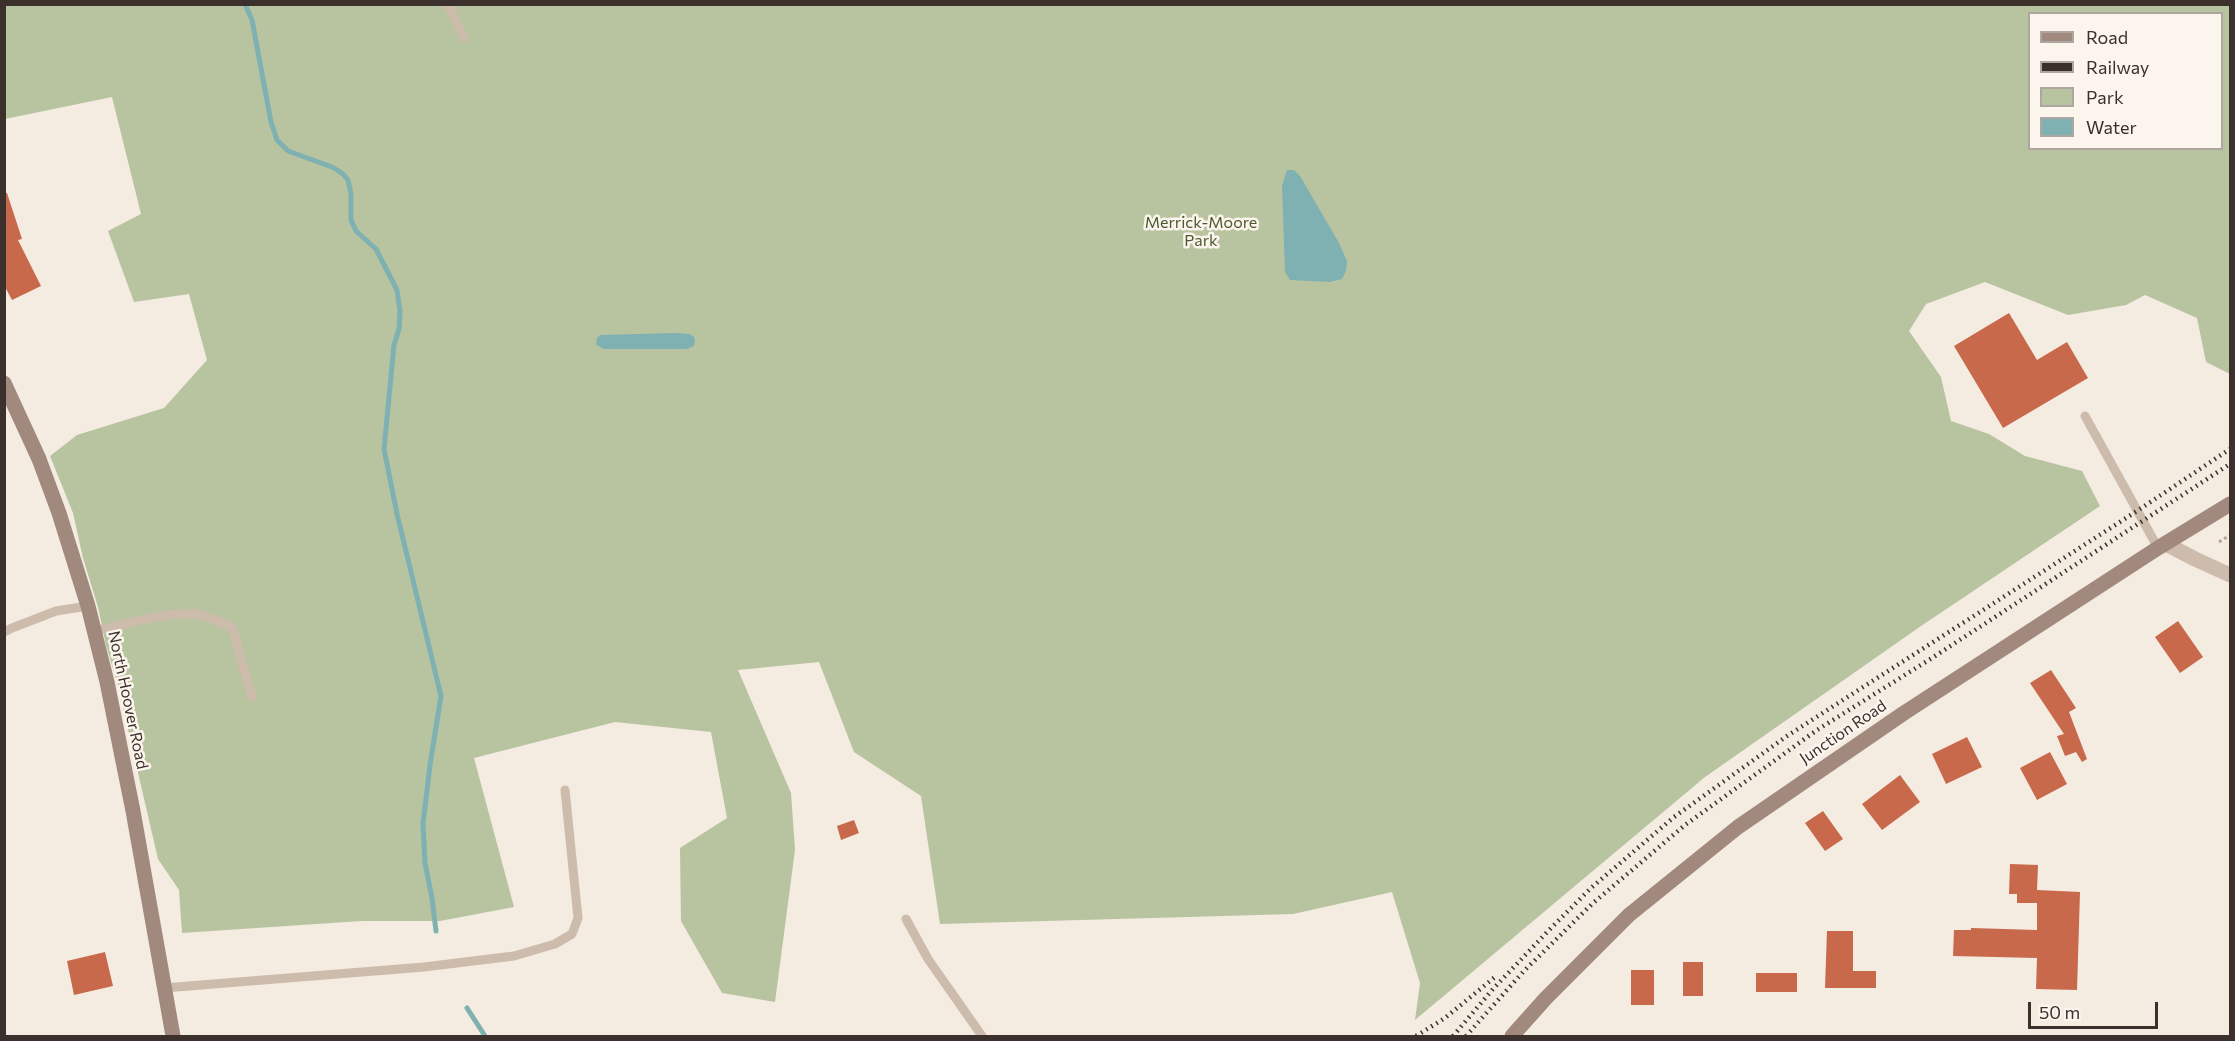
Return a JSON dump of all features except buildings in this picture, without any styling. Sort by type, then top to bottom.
[{"type":"street","name":"North Hoover Road","points":[[4,382],[39,459],[59,513],[88,606],[107,682],[133,811],[173,1036]]},
{"type":"street","name":"Junction Road","points":[[1512,1036],[1546,998],[1629,915],[1738,827],[1904,713],[2230,504]]},
{"type":"street","points":[[2162,546],[2230,575]]},
{"type":"lane","points":[[448,4],[464,38]]},
{"type":"lane","points":[[2085,416],[2162,546]]},
{"type":"lane","points":[[4,632],[56,611],[88,606]]},
{"type":"lane","points":[[94,631],[154,616],[177,614],[200,614],[232,627],[252,697]]},
{"type":"lane","points":[[164,988],[424,967],[514,956],[555,945],[572,934],[578,918],[565,790]]},
{"type":"lane","points":[[906,919],[928,959],[982,1036]]},
{"type":"path","points":[[2219,542],[2230,535]]},
{"type":"green space","name":"Merrick-Moore Park","points":[[4,5],[2230,5],[2230,374],[2206,362],[2197,318],[2145,295],[2126,305],[2068,315],[1985,282],[1926,304],[1909,331],[1941,377],[1951,421],[1989,434],[2025,456],[2082,471],[2100,506],[1921,626],[1705,777],[1415,1020],[1420,983],[1392,892],[1293,914],[940,924],[921,796],[854,752],[819,662],[738,670],[791,793],[795,850],[775,1002],[722,993],[681,921],[680,848],[727,818],[711,732],[615,722],[474,758],[514,907],[440,921],[361,921],[182,933],[179,890],[158,859],[117,682],[73,513],[50,456],[77,435],[164,408],[207,360],[189,294],[134,302],[108,231],[141,214],[112,97],[5,119]]},
{"type":"water","points":[[1287,170],[1294,170],[1300,176],[1339,243],[1347,261],[1342,279],[1330,282],[1290,280],[1285,272],[1282,186]]},
{"type":"water","points":[[677,333],[694,337],[694,346],[687,349],[603,349],[596,344],[600,335]]},
{"type":"waterway","points":[[245,4],[252,20],[271,122],[277,140],[288,151],[332,167],[348,180],[351,194],[351,220],[356,231],[376,249],[397,290],[400,311],[399,329],[394,345],[384,449],[397,514],[441,696],[423,824],[425,863],[436,931]]},
{"type":"waterway","points":[[467,1008],[485,1036]]},
{"type":"railway","points":[[1453,1036],[1493,989],[1591,888],[1674,817],[1787,736],[2230,449]]},
{"type":"railway","points":[[1466,1036],[1523,972],[1592,904],[1685,825],[1817,730],[2230,464]]},
{"type":"railway","points":[[1416,1036],[1445,1018],[1495,977]]}]
